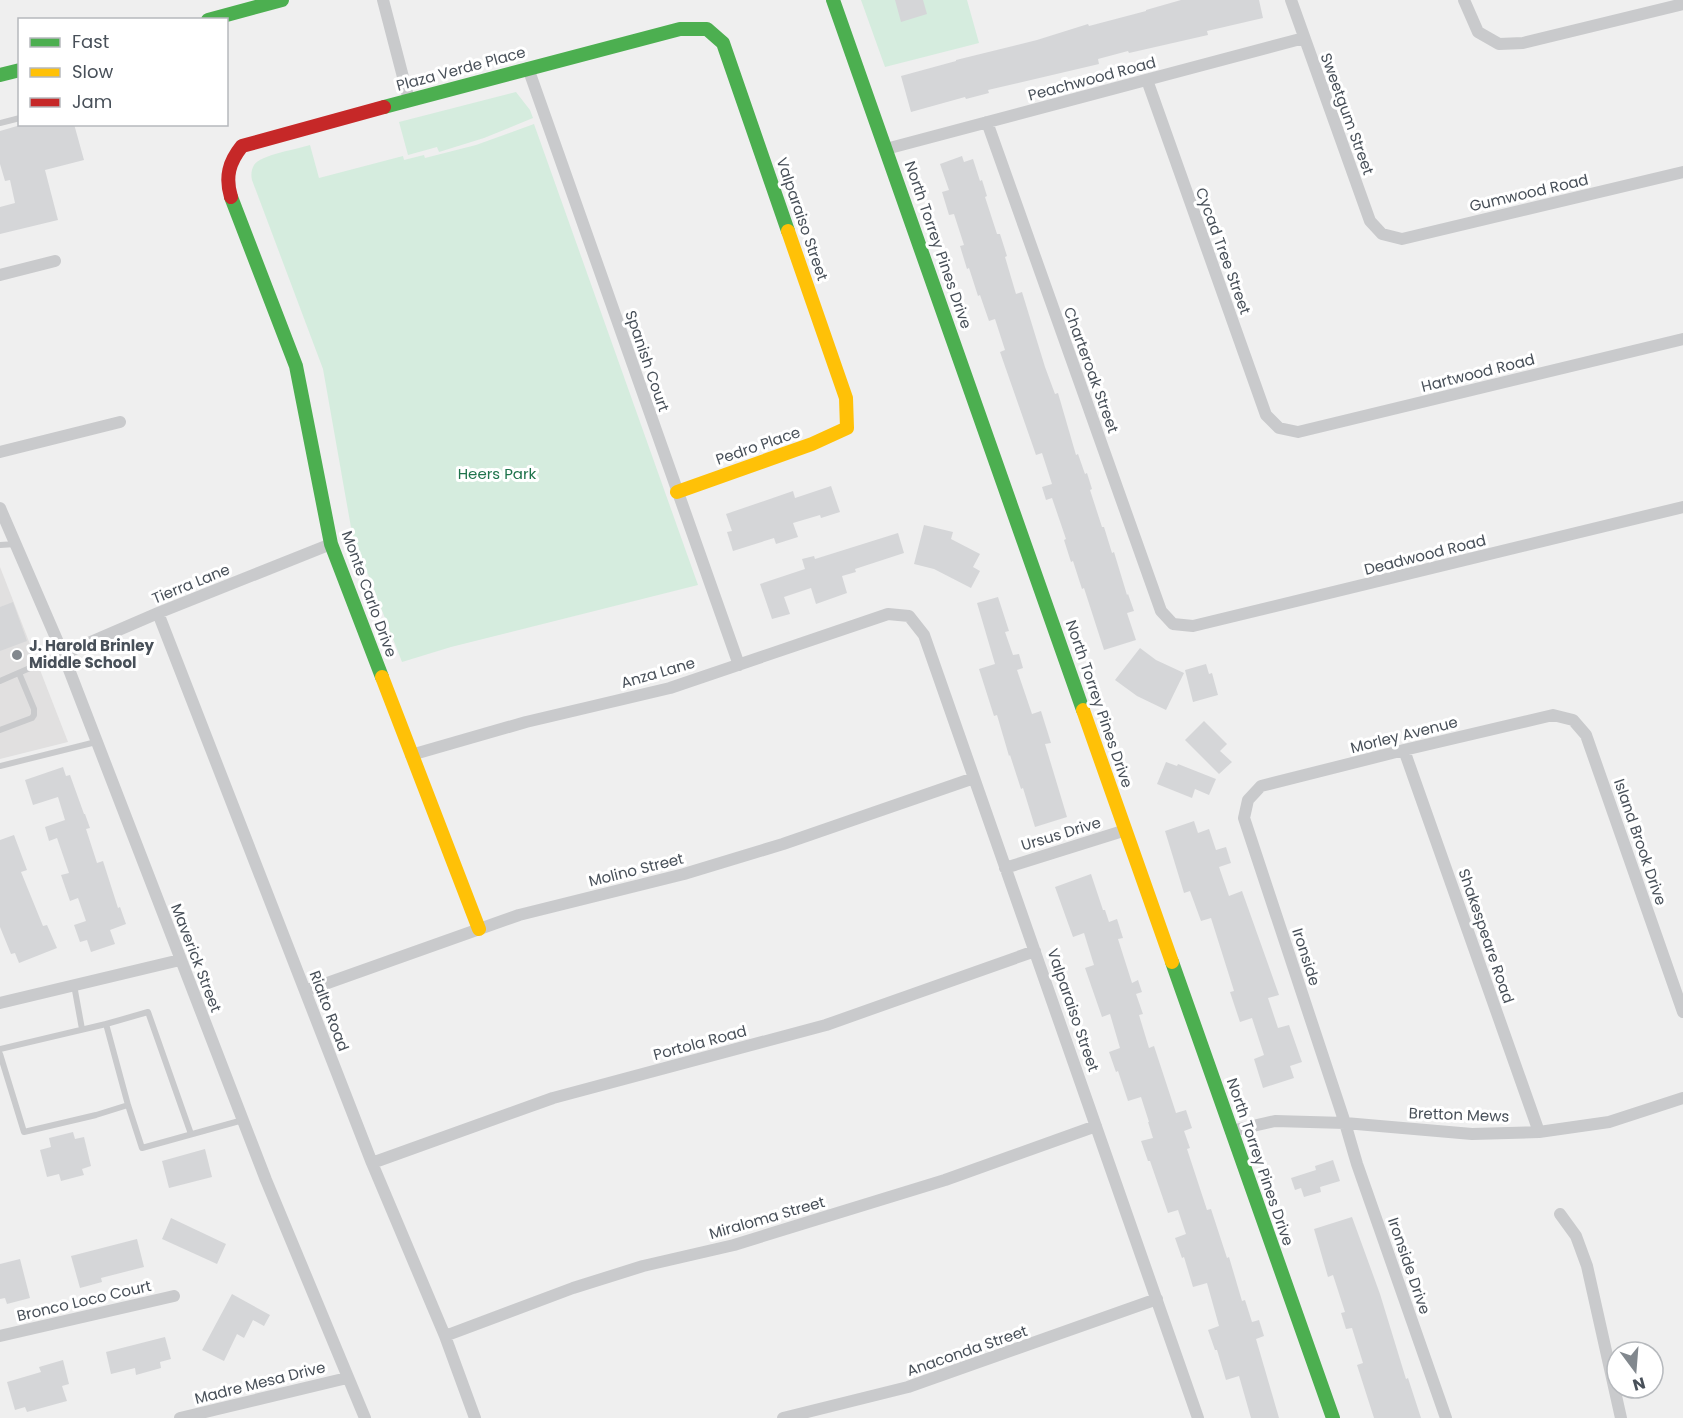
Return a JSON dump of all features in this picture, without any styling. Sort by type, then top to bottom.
[{"type":"street","points":[[215,18],[282,0]]},
{"type":"street","points":[[383,0],[409,100]]},
{"type":"street","name":"North Torrey Pines Drive","points":[[833,0],[1333,1418]]},
{"type":"street","name":"Sweetgum Street","points":[[1291,0],[1370,221],[1382,234]]},
{"type":"street","points":[[1464,0],[1478,32],[1499,44],[1523,43],[1683,4]]},
{"type":"street","name":"Plaza Verde Place","points":[[230,160],[242,146],[409,100],[680,29],[707,29]]},
{"type":"street","name":"Valparaiso Street","points":[[707,29],[723,43],[731,65],[846,398],[847,428]]},
{"type":"street","name":"Peachwood Road","points":[[886,149],[1304,38]]},
{"type":"street","name":"Spanish Court","points":[[528,68],[739,664]]},
{"type":"street","points":[[0,75],[18,70]]},
{"type":"street","name":"Cycad Tree Street","points":[[1147,80],[1266,415],[1279,428]]},
{"type":"street","name":"Charteroak Street","points":[[987,122],[1161,611],[1173,624]]},
{"type":"street","name":"Monte Carlo Drive","points":[[230,160],[227,179],[230,194],[296,366],[331,544],[479,929]]},
{"type":"street","name":"Gumwood Road","points":[[1382,234],[1402,239],[1683,172]]},
{"type":"street","points":[[0,275],[55,261]]},
{"type":"street","name":"Hartwood Road","points":[[1279,428],[1298,432],[1683,339]]},
{"type":"street","points":[[0,452],[120,422]]},
{"type":"street","name":"Pedro Place","points":[[677,492],[812,444],[847,428]]},
{"type":"street","name":"Deadwood Road","points":[[1173,624],[1193,627],[1683,507]]},
{"type":"street","name":"Maverick Street","points":[[0,508],[63,654],[243,1120],[365,1418]]},
{"type":"street","name":"Tierra Lane","points":[[63,654],[158,613],[331,544]]},
{"type":"street","name":"Rialto Road","points":[[158,613],[372,1163],[445,1336],[475,1418]]},
{"type":"street","name":"Anza Lane","points":[[411,755],[526,722],[670,688],[888,614],[909,616]]},
{"type":"street","name":"Valparaiso Street","points":[[909,616],[924,635],[1197,1418]]},
{"type":"street","name":"Morley Avenue","points":[[1248,800],[1261,786],[1404,750],[1553,715],[1573,720]]},
{"type":"street","name":"Island Brook Drive","points":[[1573,720],[1586,735],[1683,1012]]},
{"type":"street","name":"Shakespeare Road","points":[[1404,750],[1539,1132]]},
{"type":"street","name":"Molino Street","points":[[305,991],[519,915],[684,874],[783,844],[974,778]]},
{"type":"street","name":"Ironside","points":[[1248,800],[1244,818],[1345,1123]]},
{"type":"street","name":"Ursus Drive","points":[[1005,868],[1126,830]]},
{"type":"street","name":"Portola Road","points":[[372,1163],[553,1098],[826,1025],[1035,951]]},
{"type":"street","points":[[0,1003],[180,960]]},
{"type":"street","name":"Bretton Mews","points":[[1232,1131],[1275,1121],[1345,1123],[1472,1134],[1539,1132],[1609,1122],[1683,1098]]},
{"type":"street","name":"Ironside Drive","points":[[1345,1123],[1357,1164],[1446,1418]]},
{"type":"street","name":"Miraloma Street","points":[[445,1336],[573,1288],[643,1266],[734,1245],[843,1212],[945,1180],[1096,1126]]},
{"type":"street","points":[[1560,1214],[1576,1236],[1587,1266],[1621,1418]]},
{"type":"street","name":"Bronco Loco Court","points":[[0,1336],[174,1296]]},
{"type":"street","name":"Anaconda Street","points":[[783,1418],[908,1387],[1157,1299]]},
{"type":"street","name":"Madre Mesa Drive","points":[[180,1418],[222,1413],[347,1378]]},
{"type":"lane","points":[[0,123],[18,118]]},
{"type":"lane","points":[[0,545],[16,544]]},
{"type":"lane","points":[[0,681],[63,654]]},
{"type":"lane","points":[[0,730],[32,718],[34,715],[34,709],[19,673]]},
{"type":"lane","points":[[0,766],[96,742]]},
{"type":"lane","points":[[74,986],[82,1029]]},
{"type":"lane","points":[[0,1049],[148,1012],[191,1134]]},
{"type":"lane","points":[[106,1024],[142,1148],[243,1120]]},
{"type":"lane","points":[[0,1054],[24,1132],[128,1105]]},
{"type":"shaded area","name":"J. Harold Brinley Middle School","points":[[0,567],[68,742],[0,759]]},
{"type":"green space","points":[[861,0],[967,0],[979,43],[885,67]]},
{"type":"green space","points":[[516,92],[530,110],[533,118],[484,138],[439,152],[437,147],[408,155],[399,122]]},
{"type":"green space","name":"Heers Park","points":[[534,124],[698,585],[451,647],[402,662],[352,533],[323,369],[251,175],[258,161],[310,145],[319,178],[403,156],[404,160],[424,155],[425,158],[476,145]]},
{"type":"building","points":[[895,0],[923,0],[927,14],[901,22]]},
{"type":"building","points":[[1181,0],[1259,0],[1263,18],[1207,31],[1208,35],[1098,59],[1099,64],[988,90],[989,93],[911,112],[901,76]]},
{"type":"building","points":[[18,126],[75,126],[84,160],[45,170],[58,220],[0,234],[0,207],[15,203],[10,180],[5,181],[0,164],[0,131]]},
{"type":"building","points":[[962,156],[964,162],[973,159],[980,181],[982,180],[997,234],[1000,234],[1007,256],[1005,257],[1016,294],[1022,292],[1045,367],[1055,394],[1058,393],[1076,455],[1078,454],[1085,474],[1087,473],[1102,527],[1104,527],[1112,553],[1114,552],[1134,611],[1127,613],[1136,640],[1104,650],[1084,588],[1082,589],[1073,561],[1071,562],[1052,498],[1046,500],[1042,487],[1052,484],[1042,453],[1036,455],[1000,352],[1005,350],[995,319],[989,321],[980,295],[978,296],[960,246],[964,245],[954,214],[949,215],[942,192],[949,190],[940,164]]},
{"type":"building","points":[[831,486],[840,512],[793,523],[798,537],[776,544],[774,538],[733,551],[727,532],[732,531],[726,514],[793,491],[795,498]]},
{"type":"building","points":[[924,525],[953,532],[951,539],[980,554],[973,567],[980,571],[971,588],[934,569],[914,564]]},
{"type":"building","points":[[898,533],[904,553],[855,569],[856,572],[842,576],[847,593],[816,604],[811,588],[784,597],[790,614],[772,619],[760,584],[805,569],[802,559],[814,556],[815,559]]},
{"type":"building","points":[[998,597],[1009,631],[1005,632],[1013,655],[1019,654],[1023,668],[1017,670],[1032,714],[1041,711],[1051,743],[1045,744],[1067,817],[1035,827],[979,669],[995,664],[977,603]]},
{"type":"building","points":[[13,602],[27,641],[0,651],[0,607]]},
{"type":"building","points":[[1140,648],[1156,660],[1184,673],[1166,710],[1137,696],[1115,680]]},
{"type":"building","points":[[1206,664],[1209,674],[1212,673],[1218,695],[1193,702],[1185,670]]},
{"type":"building","points":[[1204,721],[1227,744],[1220,751],[1232,762],[1219,774],[1185,740]]},
{"type":"building","points":[[1166,762],[1177,766],[1178,764],[1216,779],[1209,795],[1195,789],[1192,798],[1157,784]]},
{"type":"building","points":[[63,767],[66,776],[70,775],[90,828],[86,829],[97,863],[103,861],[118,908],[120,907],[126,924],[110,930],[115,944],[91,952],[87,940],[80,942],[74,925],[86,921],[78,898],[70,901],[61,875],[69,873],[57,838],[49,841],[45,827],[65,820],[58,797],[33,805],[25,780]]},
{"type":"building","points":[[1194,821],[1198,833],[1209,829],[1216,850],[1226,847],[1231,863],[1219,867],[1229,896],[1242,891],[1279,995],[1268,998],[1278,1028],[1289,1025],[1302,1062],[1290,1066],[1294,1078],[1263,1088],[1254,1059],[1264,1055],[1252,1018],[1240,1022],[1230,992],[1234,991],[1211,918],[1201,921],[1190,891],[1184,893],[1165,831]]},
{"type":"building","points":[[14,835],[27,870],[21,872],[43,926],[47,925],[57,948],[19,963],[15,953],[11,954],[0,927],[0,840]]},
{"type":"building","points":[[1091,874],[1109,922],[1117,919],[1123,938],[1118,939],[1132,983],[1138,980],[1142,992],[1136,994],[1143,1014],[1139,1015],[1149,1048],[1154,1046],[1176,1113],[1186,1110],[1192,1128],[1184,1131],[1190,1148],[1187,1149],[1207,1210],[1211,1209],[1242,1301],[1245,1300],[1252,1322],[1259,1320],[1264,1336],[1256,1339],[1279,1418],[1251,1418],[1239,1376],[1226,1380],[1208,1330],[1219,1326],[1207,1283],[1193,1287],[1184,1257],[1182,1258],[1175,1238],[1186,1234],[1178,1210],[1168,1213],[1141,1141],[1153,1138],[1141,1097],[1128,1101],[1109,1052],[1120,1048],[1110,1014],[1102,1017],[1085,968],[1094,965],[1084,933],[1073,937],[1055,887]]},
{"type":"building","points":[[73,1132],[75,1139],[84,1137],[91,1166],[82,1169],[84,1175],[61,1181],[59,1174],[47,1177],[40,1150],[51,1147],[49,1138]]},
{"type":"building","points":[[205,1149],[212,1177],[169,1188],[162,1161]]},
{"type":"building","points":[[1333,1160],[1340,1181],[1320,1187],[1321,1192],[1304,1197],[1301,1188],[1295,1190],[1291,1178],[1316,1170],[1315,1166]]},
{"type":"building","points":[[1352,1217],[1421,1418],[1374,1418],[1357,1365],[1363,1363],[1352,1328],[1346,1329],[1341,1313],[1345,1312],[1333,1275],[1328,1277],[1314,1229]]},
{"type":"building","points":[[171,1218],[226,1244],[217,1264],[162,1239]]},
{"type":"building","points":[[137,1239],[144,1267],[101,1278],[102,1282],[80,1288],[71,1256]]},
{"type":"building","points":[[20,1259],[30,1298],[7,1304],[5,1298],[0,1299],[0,1264]]},
{"type":"building","points":[[232,1294],[270,1315],[264,1326],[253,1320],[244,1338],[237,1334],[224,1361],[202,1350]]},
{"type":"building","points":[[165,1337],[171,1359],[160,1362],[161,1368],[136,1375],[135,1368],[111,1374],[106,1352]]},
{"type":"building","points":[[63,1360],[69,1384],[62,1386],[67,1401],[27,1412],[25,1407],[15,1410],[7,1382],[41,1372],[39,1367]]},
{"type":"traffic: fast","points":[[215,18],[282,0]]},
{"type":"traffic: fast","points":[[833,0],[1083,710]]},
{"type":"traffic: fast","points":[[384,107],[680,29],[707,29],[723,43],[788,231]]},
{"type":"traffic: fast","points":[[0,75],[18,70]]},
{"type":"traffic: fast","points":[[231,197],[296,366],[331,544],[382,677]]},
{"type":"traffic: fast","points":[[1172,962],[1333,1418]]},
{"type":"traffic: slow","points":[[677,492],[812,444],[847,428],[846,398],[788,231]]},
{"type":"traffic: slow","points":[[382,677],[479,929]]},
{"type":"traffic: slow","points":[[1083,710],[1172,962]]},
{"type":"traffic: jam","points":[[231,197],[228,183],[229,170],[242,146],[384,107]]},
{"type":"place","name":"J. Harold Brinley Middle School","points":[[17,655]]}]
